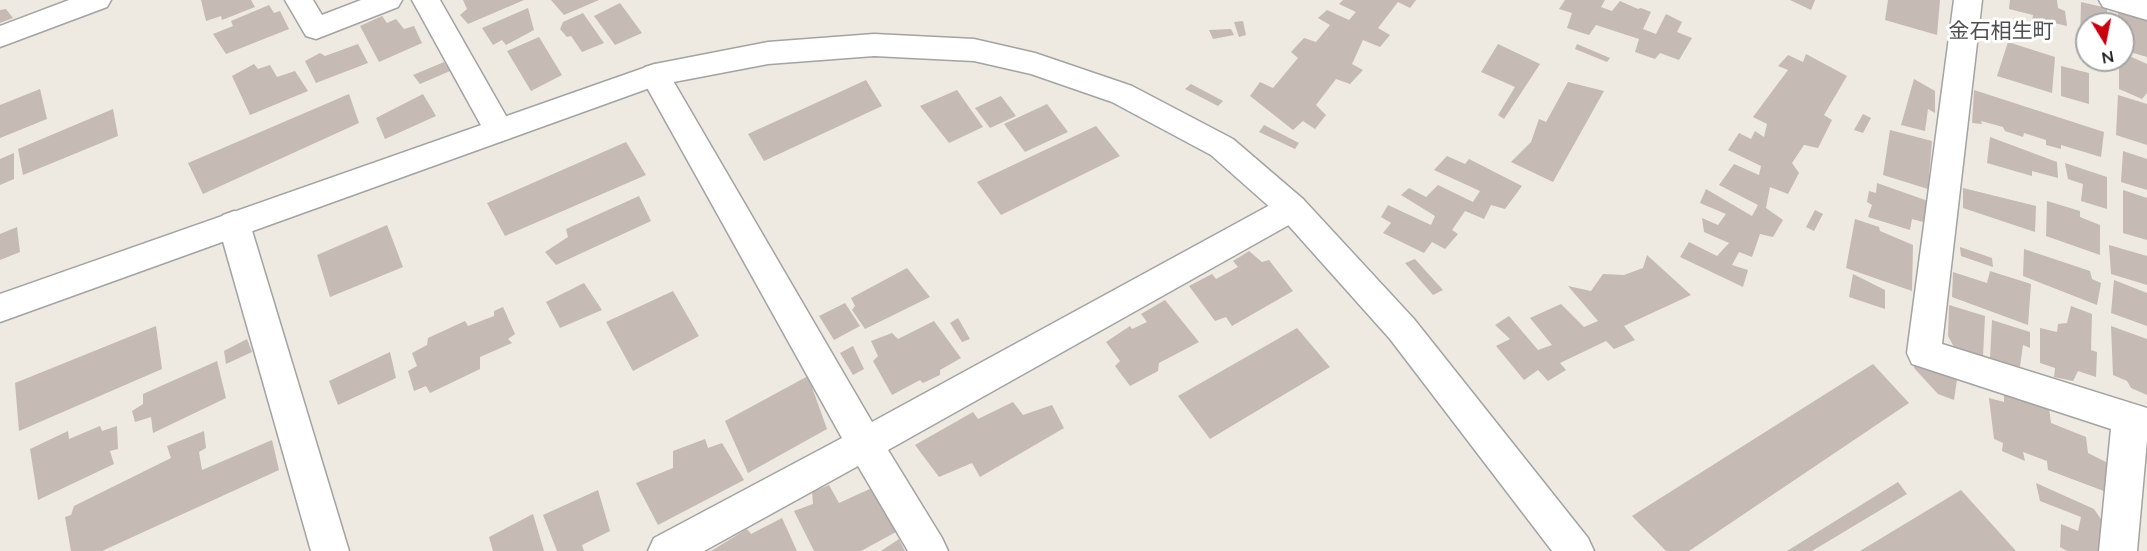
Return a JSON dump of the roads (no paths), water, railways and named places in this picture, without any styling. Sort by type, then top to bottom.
[{"type":"street","points":[[0,59],[30,21],[97,0]]},
{"type":"street","points":[[298,0],[316,29],[388,0]]},
{"type":"street","points":[[426,0],[499,130]]},
{"type":"street","points":[[1968,0],[1924,353],[2138,422],[2118,551]]},
{"type":"street","points":[[2116,1],[2147,10]]},
{"type":"street","points":[[0,308],[656,75],[768,53],[874,45],[974,50],[1035,64],[1122,94],[1222,147],[1292,208],[1402,329],[1575,551]]},
{"type":"street","points":[[656,75],[865,444],[929,551]]},
{"type":"street","points":[[667,551],[1292,208]]},
{"type":"street","points":[[234,224],[330,551]]},
{"type":"district","name":"金石相生町","points":[[2001,31]]}]
